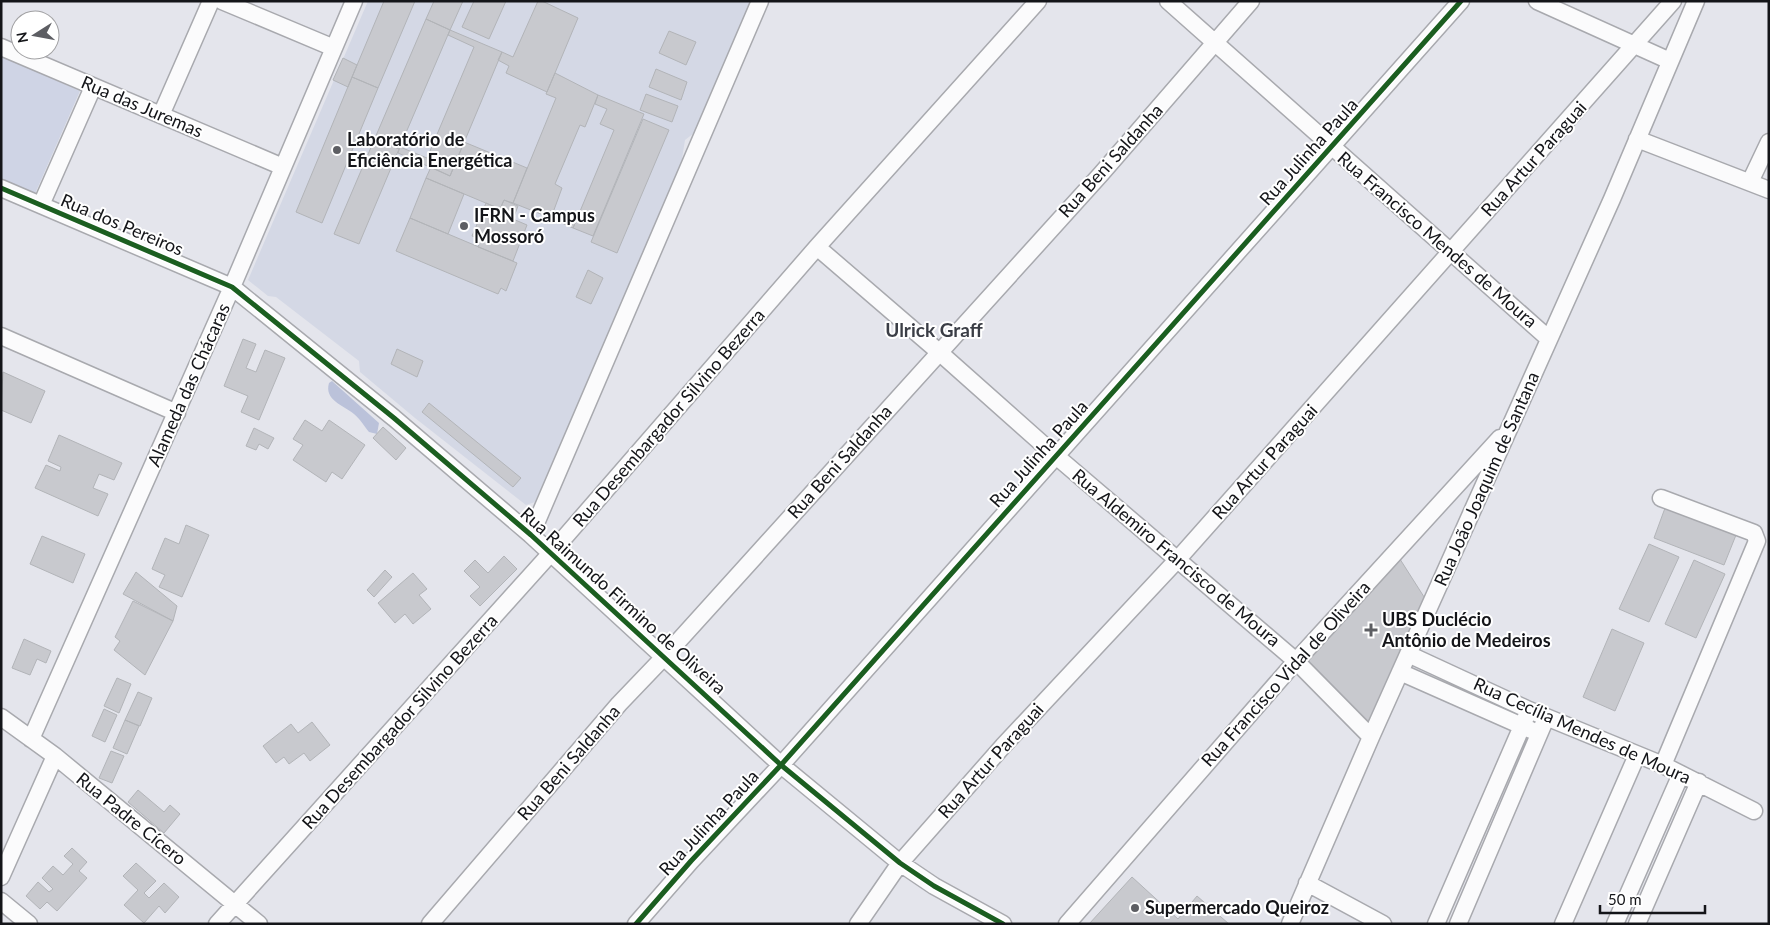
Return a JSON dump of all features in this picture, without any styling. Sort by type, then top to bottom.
[{"type":"street","points":[[161,115],[211,1]]},
{"type":"street","points":[[222,1],[334,48]]},
{"type":"street","name":"Alameda das Chácaras","points":[[31,739],[177,413],[354,1]]},
{"type":"street","points":[[531,535],[760,1]]},
{"type":"street","name":"Rua Desembargador Silvino Bezerra","points":[[217,924],[551,553],[817,248],[1038,1]]},
{"type":"street","name":"Rua Francisco Mendes de Moura","points":[[1168,1],[1549,340]]},
{"type":"street","name":"Rua Beni Saldanha","points":[[430,924],[619,704],[664,657],[1101,174],[1252,1]]},
{"type":"street","name":"Rua Julinha Paula","points":[[636,924],[691,861],[781,765],[1461,1]]},
{"type":"street","points":[[1537,1],[1670,61]]},
{"type":"street","name":"Rua Artur Paraguai","points":[[858,924],[900,863],[1003,746],[1178,559],[1674,1]]},
{"type":"street","name":"Rua João Joaquim de Santana","points":[[1290,924],[1370,737],[1549,340],[1696,1]]},
{"type":"street","name":"Rua das Juremas","points":[[1,47],[283,167]]},
{"type":"street","points":[[41,205],[93,86]]},
{"type":"street","points":[[1637,139],[1769,190]]},
{"type":"street","points":[[1750,182],[1769,142]]},
{"type":"street","name":"Rua dos Pereiros","points":[[1,188],[232,287]]},
{"type":"street","name":"Rua Aldemiro Francisco de Moura","points":[[817,248],[1296,661],[1370,737]]},
{"type":"street","name":"Rua Raimundo Firmino de Oliveira","points":[[232,287],[394,418],[531,535],[781,765],[900,863],[934,886],[1000,923]]},
{"type":"street","points":[[1,336],[177,413]]},
{"type":"street","name":"Rua Francisco Vidal de Oliveira","points":[[1067,924],[1296,661],[1509,428]]},
{"type":"street","points":[[1661,498],[1754,533],[1757,542],[1663,765]]},
{"type":"street","name":"Rua Cecília Mendes de Moura","points":[[1408,654],[1546,718],[1663,765],[1754,811]]},
{"type":"street","name":"Rua Cecília Mendes de Moura","points":[[1400,672],[1539,734]]},
{"type":"street","points":[[1436,924],[1529,710]]},
{"type":"street","name":"Rua Padre Cícero","points":[[1,717],[55,756],[259,924]]},
{"type":"street","points":[[1458,924],[1546,718]]},
{"type":"street","points":[[1563,924],[1637,755]]},
{"type":"street","points":[[1,878],[55,756]]},
{"type":"street","points":[[1616,924],[1681,774]]},
{"type":"street","points":[[1637,924],[1699,782]]},
{"type":"street","points":[[1307,883],[1383,924]]},
{"type":"street","points":[[1,900],[29,924]]},
{"type":"shaded area","name":"IFRN - Campus Mossoró","points":[[368,1],[752,1],[698,130],[685,140],[680,171],[535,502],[526,505],[415,418],[360,372],[359,361],[276,297],[268,296],[248,280]]},
{"type":"shaded area","points":[[1,56],[80,91],[34,196],[1,181]]},
{"type":"shaded area","points":[[332,381],[379,423],[377,434],[369,432],[354,414],[332,398],[328,389],[329,383]]},
{"type":"building","points":[[384,1],[415,1],[378,88],[352,77]]},
{"type":"building","points":[[434,1],[463,1],[450,30],[426,19]]},
{"type":"building","points":[[474,1],[506,1],[489,39],[462,27]]},
{"type":"building","points":[[538,1],[542,1],[578,18],[547,92],[506,73],[509,66],[498,60],[502,52],[513,57]]},
{"type":"building","points":[[426,19],[450,30],[399,149],[375,138]]},
{"type":"building","points":[[450,30],[502,52],[450,176],[398,153],[400,147],[427,158],[474,47],[448,35]]},
{"type":"building","points":[[669,31],[696,42],[686,65],[659,53]]},
{"type":"building","points":[[343,58],[357,65],[348,87],[333,80]]},
{"type":"building","points":[[656,69],[687,82],[681,100],[649,87]]},
{"type":"building","points":[[555,73],[598,95],[585,127],[580,125],[555,184],[562,188],[551,218],[513,203],[556,98],[546,94]]},
{"type":"building","name":"Laboratório de Eficiência Energética","points":[[352,77],[378,88],[322,223],[296,212]]},
{"type":"building","points":[[646,94],[678,106],[672,122],[640,110]]},
{"type":"building","points":[[598,95],[644,114],[593,236],[573,228],[614,130],[600,124],[607,109],[595,104]]},
{"type":"building","points":[[643,119],[669,130],[617,253],[591,242]]},
{"type":"building","points":[[375,138],[399,149],[359,244],[334,234]]},
{"type":"building","points":[[464,142],[527,168],[513,203],[504,200],[500,209],[426,178],[431,167],[450,176]]},
{"type":"building","points":[[426,178],[464,194],[448,234],[410,218]]},
{"type":"building","points":[[504,200],[518,206],[513,219],[527,225],[513,261],[478,247],[481,239],[472,236],[486,203],[500,209]]},
{"type":"building","points":[[553,212],[576,221],[573,228],[551,218]]},
{"type":"building","points":[[410,218],[517,263],[506,291],[501,288],[498,294],[396,251]]},
{"type":"building","points":[[588,270],[603,278],[591,304],[576,297]]},
{"type":"building","points":[[243,339],[256,344],[246,368],[256,372],[265,350],[285,358],[259,420],[241,412],[248,396],[224,386]]},
{"type":"building","points":[[397,349],[423,361],[417,377],[391,364]]},
{"type":"building","points":[[3,372],[45,391],[31,423],[1,410]]},
{"type":"building","points":[[429,403],[521,478],[513,487],[422,412]]},
{"type":"building","points":[[305,420],[322,431],[329,420],[365,445],[342,479],[332,472],[326,482],[293,460],[303,445],[293,439]]},
{"type":"building","points":[[383,427],[406,448],[396,460],[373,438]]},
{"type":"building","points":[[254,428],[274,438],[268,449],[259,444],[256,450],[246,446]]},
{"type":"building","points":[[59,435],[122,463],[114,480],[99,474],[93,488],[108,494],[98,516],[35,488],[46,465],[60,471],[61,467],[48,461]]},
{"type":"building","points":[[1665,508],[1736,535],[1724,565],[1654,538]]},
{"type":"building","points":[[186,525],[209,535],[182,597],[159,587],[165,575],[152,569],[165,538],[179,544]]},
{"type":"building","points":[[42,536],[85,554],[73,583],[30,564]]},
{"type":"building","points":[[1649,544],[1679,557],[1649,622],[1619,609]]},
{"type":"building","points":[[504,556],[517,569],[480,606],[470,596],[480,587],[464,571],[475,560],[488,573]]},
{"type":"building","name":"UBS Duclécio Antônio de Medeiros","points":[[1398,556],[1426,600],[1370,733],[1299,661]]},
{"type":"building","points":[[1694,560],[1725,574],[1696,638],[1665,624]]},
{"type":"building","points":[[385,570],[392,577],[374,597],[367,590]]},
{"type":"building","points":[[136,572],[177,606],[173,621],[123,594]]},
{"type":"building","points":[[413,573],[427,589],[419,595],[431,609],[413,624],[405,614],[395,623],[378,603]]},
{"type":"building","points":[[133,601],[173,621],[145,675],[114,650],[120,641],[115,637]]},
{"type":"building","points":[[1612,629],[1644,643],[1615,711],[1583,697]]},
{"type":"building","points":[[24,639],[51,651],[46,663],[37,659],[30,675],[12,668]]},
{"type":"building","points":[[117,678],[131,684],[119,713],[104,706]]},
{"type":"building","points":[[138,692],[152,698],[140,726],[125,720]]},
{"type":"building","points":[[104,709],[117,715],[105,742],[92,736]]},
{"type":"building","points":[[125,720],[139,726],[127,754],[113,748]]},
{"type":"building","points":[[312,722],[330,745],[310,761],[304,753],[289,764],[284,757],[276,763],[263,746],[291,724],[298,733]]},
{"type":"building","points":[[111,751],[124,756],[112,783],[99,778]]},
{"type":"building","points":[[138,790],[164,812],[170,805],[180,814],[164,833],[128,802]]},
{"type":"building","points":[[72,848],[87,862],[79,871],[87,878],[57,911],[47,902],[40,909],[26,896],[38,882],[49,892],[53,889],[42,878],[53,866],[63,875],[73,864],[64,856]]},
{"type":"building","points":[[136,863],[156,881],[144,893],[149,898],[164,883],[179,897],[165,913],[159,906],[144,923],[124,905],[138,890],[123,876]]},
{"type":"building","name":"Supermercado Queiroz","points":[[1132,877],[1178,919],[1197,896],[1229,924],[1089,924]]},
{"type":"cycle path","points":[[636,924],[691,861],[781,765],[1461,1]]},
{"type":"cycle path","points":[[1,188],[232,287],[394,418],[531,535],[781,765],[900,863],[934,886],[1003,924]]},
{"type":"place","name":"Laboratório de Eficiência Energética","points":[[337,150]]},
{"type":"place","name":"IFRN - Campus Mossoró","points":[[464,226]]},
{"type":"place","name":"UBS Duclécio Antônio de Medeiros","points":[[1371,630]]},
{"type":"place","name":"Supermercado Queiroz","points":[[1135,908]]},
{"type":"district","name":"Ulrick Graff","points":[[934,330]]}]
